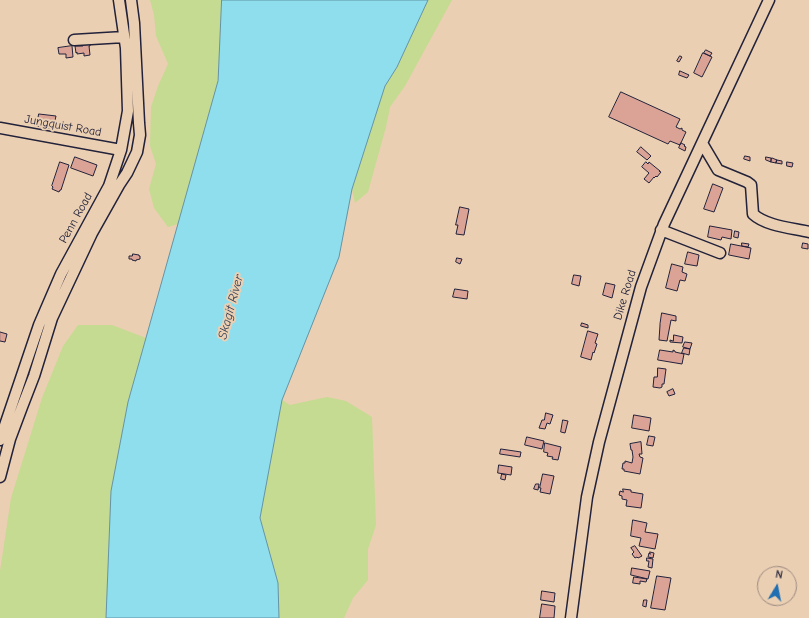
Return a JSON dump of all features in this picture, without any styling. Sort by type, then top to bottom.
[{"type":"street","name":"Penn Road","points":[[0,440],[39,325],[61,274],[109,186],[120,150],[128,111],[126,48],[119,0]]},
{"type":"street","points":[[0,477],[10,439],[34,376],[52,318],[92,233],[127,173],[137,152],[140,135],[134,23],[131,0]]},
{"type":"street","name":"Dike Road","points":[[571,618],[588,497],[599,442],[640,287],[661,230],[769,0]]},
{"type":"street","points":[[74,40],[124,37]]},
{"type":"street","name":"Jungquist Road","points":[[0,128],[120,150]]},
{"type":"street","points":[[702,143],[718,170],[746,182],[750,186],[753,214],[757,218],[773,224],[809,232]]},
{"type":"street","points":[[661,230],[720,253]]},
{"type":"green space","points":[[150,0],[222,0],[218,81],[178,224],[168,227],[154,208],[149,189],[156,164],[150,146],[151,107],[158,86],[168,64],[156,36],[154,15]]},
{"type":"green space","points":[[428,0],[452,0],[405,86],[390,107],[368,192],[355,203],[352,189],[385,86],[397,67]]},
{"type":"green space","points":[[78,325],[112,325],[146,338],[128,402],[111,491],[106,618],[0,618],[0,571],[11,498],[42,398],[63,346]]},
{"type":"green space","points":[[327,397],[346,401],[372,417],[376,525],[368,549],[368,580],[353,598],[344,618],[279,618],[278,583],[260,518],[282,400],[290,405]]},
{"type":"water","name":"Skagit River","points":[[222,0],[428,0],[397,67],[385,86],[352,189],[339,257],[282,400],[260,518],[278,583],[279,618],[106,618],[111,491],[128,402],[218,81]]},
{"type":"building","points":[[90,43],[90,55],[84,56],[84,53],[76,53],[75,46],[83,46],[83,44]]},
{"type":"building","points":[[72,46],[73,57],[66,58],[66,54],[59,54],[58,48]]},
{"type":"building","points":[[706,50],[712,53],[710,56],[704,53]]},
{"type":"building","points":[[703,53],[712,57],[702,77],[694,73]]},
{"type":"building","points":[[680,56],[682,57],[679,62],[677,61]]},
{"type":"building","points":[[680,71],[689,75],[687,78],[679,75]]},
{"type":"building","points":[[621,92],[680,119],[676,127],[680,129],[682,128],[682,130],[686,132],[680,145],[670,141],[668,144],[609,117]]},
{"type":"building","points":[[39,114],[56,116],[53,129],[37,126]]},
{"type":"building","points":[[681,143],[686,147],[685,151],[679,148]]},
{"type":"building","points":[[641,147],[651,156],[647,160],[637,152]]},
{"type":"building","points":[[745,156],[750,157],[750,161],[744,159]]},
{"type":"building","points":[[75,157],[97,165],[93,176],[71,168]]},
{"type":"building","points":[[766,157],[771,158],[771,162],[766,160]]},
{"type":"building","points":[[772,158],[777,160],[776,163],[771,162]]},
{"type":"building","points":[[777,160],[782,161],[782,164],[776,163]]},
{"type":"building","points":[[60,162],[69,165],[59,192],[52,189],[52,186]]},
{"type":"building","points":[[646,162],[648,164],[649,162],[661,172],[649,183],[644,179],[649,173],[642,167]]},
{"type":"building","points":[[787,162],[793,163],[792,167],[787,166]]},
{"type":"building","points":[[713,184],[723,188],[714,212],[704,209]]},
{"type":"building","points":[[460,207],[469,209],[464,235],[456,234],[458,225],[456,225]]},
{"type":"building","points":[[710,226],[732,230],[731,239],[722,237],[721,240],[708,237]]},
{"type":"building","points":[[735,231],[739,232],[738,238],[734,237]]},
{"type":"building","points":[[742,243],[749,244],[748,247],[742,246]]},
{"type":"building","points":[[803,243],[808,244],[808,249],[802,248]]},
{"type":"building","points":[[731,244],[751,248],[749,259],[729,255]]},
{"type":"building","points":[[688,252],[699,255],[697,266],[685,264]]},
{"type":"building","points":[[133,254],[139,255],[140,259],[136,261],[129,259],[129,256],[132,256]]},
{"type":"building","points":[[457,258],[462,259],[460,264],[456,262]]},
{"type":"building","points":[[672,264],[683,267],[682,272],[687,274],[685,281],[680,280],[677,291],[666,288]]},
{"type":"building","points":[[574,275],[581,276],[579,286],[572,284]]},
{"type":"building","points":[[606,283],[615,285],[612,298],[603,295]]},
{"type":"building","points":[[455,289],[468,291],[467,299],[453,297]]},
{"type":"building","points":[[662,313],[676,316],[676,321],[671,320],[667,341],[659,340]]},
{"type":"building","points":[[582,323],[588,325],[588,328],[581,326]]},
{"type":"building","points":[[588,331],[598,334],[595,343],[597,344],[591,360],[581,357]]},
{"type":"building","points":[[0,332],[7,334],[5,342],[0,341]]},
{"type":"building","points":[[674,335],[683,337],[682,343],[670,342],[670,340],[673,341]]},
{"type":"building","points":[[685,342],[692,343],[690,349],[683,347]]},
{"type":"building","points":[[684,348],[690,349],[689,355],[682,353]]},
{"type":"building","points":[[660,350],[673,352],[673,350],[684,354],[682,364],[658,360]]},
{"type":"building","points":[[658,368],[666,369],[664,384],[662,384],[662,387],[660,388],[653,387],[654,377],[657,377]]},
{"type":"building","points":[[673,389],[675,394],[669,396],[667,392]]},
{"type":"building","points":[[546,413],[553,415],[550,424],[547,423],[545,429],[539,428],[542,420],[544,420]]},
{"type":"building","points":[[634,415],[651,418],[649,431],[632,428]]},
{"type":"building","points":[[563,420],[568,421],[565,433],[561,432]]},
{"type":"building","points":[[649,436],[655,437],[653,446],[647,445]]},
{"type":"building","points":[[527,437],[544,441],[542,449],[525,445]]},
{"type":"building","points":[[641,442],[642,454],[639,454],[640,457],[643,458],[640,474],[624,471],[624,469],[622,469],[625,461],[632,463],[633,457],[630,444]]},
{"type":"building","points":[[545,443],[561,447],[558,460],[547,456],[548,453],[544,452]]},
{"type":"building","points":[[501,449],[521,452],[520,457],[500,454]]},
{"type":"building","points":[[499,465],[512,467],[511,475],[498,473]]},
{"type":"building","points":[[502,474],[506,475],[505,480],[501,479]]},
{"type":"building","points":[[543,474],[554,476],[550,494],[540,492]]},
{"type":"building","points":[[536,484],[539,484],[538,490],[534,489]]},
{"type":"building","points":[[623,489],[643,494],[641,508],[626,506],[627,500],[622,499],[622,496],[619,495],[620,491],[623,492]]},
{"type":"building","points":[[633,520],[647,523],[645,532],[658,534],[655,549],[639,546],[641,538],[631,536]]},
{"type":"building","points":[[635,546],[642,556],[638,558],[635,558],[632,554],[634,552],[631,548]]},
{"type":"building","points":[[650,552],[654,553],[653,558],[648,557]]},
{"type":"building","points":[[647,558],[653,559],[652,568],[648,567],[649,561],[647,561]]},
{"type":"building","points":[[632,568],[650,571],[648,579],[631,575]]},
{"type":"building","points":[[657,576],[671,578],[665,610],[651,608]]},
{"type":"building","points":[[634,577],[647,579],[646,582],[640,581],[640,584],[633,583]]},
{"type":"building","points":[[542,591],[555,593],[554,602],[541,600]]},
{"type":"building","points":[[644,600],[647,600],[646,607],[643,606]]},
{"type":"building","points":[[542,604],[555,606],[554,618],[540,618]]}]
